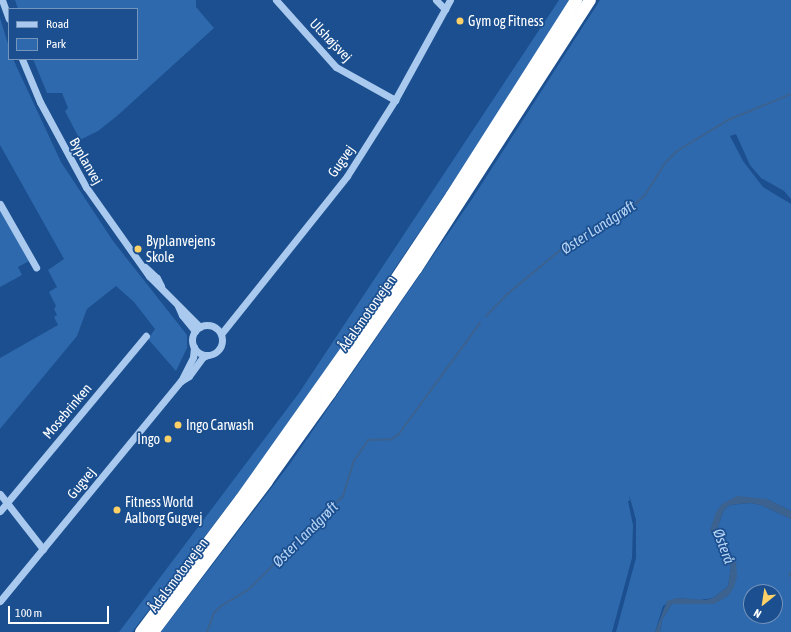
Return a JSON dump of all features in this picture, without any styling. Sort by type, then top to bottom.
[{"type":"highway","name":"Ådalsmotorvejen","points":[[141,632],[241,499],[388,291],[452,195],[576,0]]},
{"type":"highway","name":"Ådalsmotorvejen","points":[[153,632],[267,481],[416,269],[590,0]]},
{"type":"street","points":[[2,0],[8,17]]},
{"type":"street","name":"Ulshøjsvej","points":[[276,0],[336,67],[396,100]]},
{"type":"street","points":[[436,0],[445,9]]},
{"type":"street","name":"Gugvej","points":[[221,334],[230,319],[338,188],[396,100],[450,0]]},
{"type":"street","name":"Byplanvej","points":[[22,60],[40,102],[82,182],[107,219],[143,265],[149,276],[161,286],[178,306],[182,315],[198,329]]},
{"type":"street","points":[[0,204],[36,267]]},
{"type":"street","name":"Gugvej","points":[[214,327],[230,319]]},
{"type":"street","points":[[214,327],[221,334],[221,346],[216,352],[208,355],[200,353],[194,347],[192,338],[198,329],[214,327]]},
{"type":"street","name":"Mosebrinken","points":[[0,511],[146,336]]},
{"type":"street","name":"Gugvej","points":[[0,601],[181,381],[193,357],[194,347]]},
{"type":"street","name":"Gugvej","points":[[181,381],[189,376],[201,359],[208,355]]},
{"type":"street","points":[[0,494],[43,549]]},
{"type":"green space","points":[[15,0],[196,0],[196,7],[214,28],[117,116],[98,131],[80,140],[65,111],[68,108],[62,93],[47,93],[33,60],[138,60],[138,8],[18,8]]},
{"type":"green space","points":[[559,0],[570,0],[462,169],[345,342],[247,481],[132,632],[119,632],[299,393]]},
{"type":"green space","points":[[600,0],[791,0],[791,199],[784,191],[761,178],[750,165],[736,134],[730,136],[743,161],[763,187],[791,204],[791,511],[767,499],[722,504],[710,530],[731,567],[728,586],[713,598],[700,600],[676,598],[663,606],[655,632],[616,632],[636,558],[636,520],[629,494],[630,501],[628,501],[633,525],[632,558],[612,632],[161,632],[289,465],[472,199]]},
{"type":"green space","points":[[0,18],[8,44],[8,60],[13,60],[61,162],[113,241],[187,335],[187,348],[176,371],[148,339],[155,329],[134,302],[116,286],[87,309],[77,336],[0,429],[0,358],[58,325],[54,317],[57,315],[54,309],[56,306],[49,292],[57,287],[48,270],[64,259],[0,145]]},
{"type":"green space","points":[[0,209],[29,261],[18,267],[22,275],[0,287]]},
{"type":"green space","points":[[750,503],[761,505],[791,519],[791,632],[660,632],[662,620],[672,604],[714,604],[737,576],[718,526],[724,510],[730,505]]},
{"type":"water","name":"Østerå","points":[[737,496],[767,499],[791,511],[791,519],[761,505],[750,503],[730,505],[724,510],[718,526],[722,538],[736,562],[737,576],[734,587],[728,596],[714,604],[672,604],[662,620],[660,632],[655,632],[667,601],[676,598],[706,600],[713,598],[728,586],[731,567],[710,530],[716,512],[722,504]]},
{"type":"waterway","name":"Øster Landgrøft","points":[[486,316],[506,295],[564,247],[635,204],[645,195],[665,163],[677,151],[728,120],[791,94]]},
{"type":"waterway","name":"Øster Landgrøft","points":[[207,632],[214,613],[221,606],[248,590],[343,496],[354,461],[368,440],[392,439],[398,435],[480,323]]},
{"type":"place","name":"Gym og Fitness","points":[[460,21]]},
{"type":"place","name":"Byplanvejens Skole","points":[[138,249]]},
{"type":"place","name":"Ingo Carwash","points":[[178,425]]},
{"type":"place","name":"Ingo","points":[[168,439]]},
{"type":"place","name":"Fitness World Aalborg Gugvej","points":[[117,510]]}]
